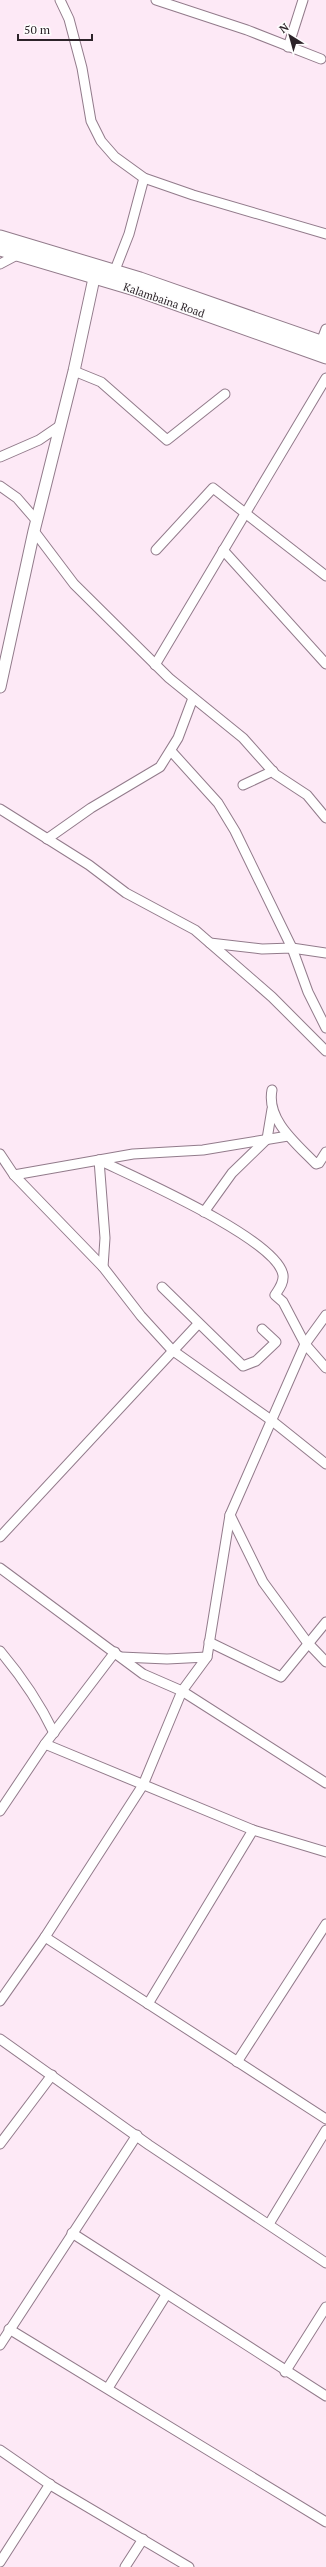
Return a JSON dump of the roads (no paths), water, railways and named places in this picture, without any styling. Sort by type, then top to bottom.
[{"type":"main road","points":[[0,237],[95,272]]},
{"type":"main road","name":"Kalambaina Road","points":[[0,250],[112,277],[326,357]]},
{"type":"main road","points":[[112,277],[324,343]]},
{"type":"street","points":[[60,0],[69,19],[82,68],[91,121],[101,141],[115,158],[144,178],[193,195],[326,234]]},
{"type":"street","points":[[156,0],[247,30],[321,59]]},
{"type":"street","points":[[288,47],[303,0]]},
{"type":"street","points":[[112,277],[129,234],[144,178]]},
{"type":"street","points":[[0,264],[17,255]]},
{"type":"street","points":[[0,687],[35,526],[74,371],[95,272]]},
{"type":"street","points":[[324,343],[326,329]]},
{"type":"street","points":[[74,371],[101,382],[167,440],[225,394]]},
{"type":"street","points":[[155,665],[326,378]]},
{"type":"street","points":[[0,457],[39,440],[61,425]]},
{"type":"street","points":[[0,486],[17,498],[74,584],[155,665],[243,738],[273,771],[307,794],[326,818]]},
{"type":"street","points":[[156,550],[213,488],[326,576]]},
{"type":"street","points":[[223,550],[326,664]]},
{"type":"street","points":[[47,840],[91,808],[160,767],[171,751],[193,698]]},
{"type":"street","points":[[171,751],[218,803],[235,831],[292,948],[308,992],[326,1028]]},
{"type":"street","points":[[243,785],[273,771]]},
{"type":"street","points":[[0,809],[47,840],[89,865],[126,893],[194,930],[272,997],[326,1051]]},
{"type":"street","points":[[210,943],[262,949],[292,948],[326,953]]},
{"type":"street","points":[[204,1212],[232,1173],[267,1139],[272,1109],[272,1090]]},
{"type":"street","points":[[272,1109],[288,1136],[316,1164],[318,1164],[326,1152]]},
{"type":"street","points":[[14,1175],[133,1154],[203,1150],[288,1136]]},
{"type":"street","points":[[0,1154],[14,1175],[102,1267],[141,1316],[174,1352],[271,1420],[326,1464]]},
{"type":"street","points":[[99,1160],[204,1212],[243,1234],[278,1263],[283,1276],[282,1285],[275,1295],[283,1302],[305,1344],[326,1368]]},
{"type":"street","points":[[99,1160],[105,1238],[102,1267]]},
{"type":"street","points":[[162,1287],[198,1324],[243,1366],[256,1361],[276,1342],[262,1329]]},
{"type":"street","points":[[0,2001],[45,1937],[142,1785],[182,1691],[207,1657],[230,1515],[305,1344],[324,1320]]},
{"type":"street","points":[[0,1537],[174,1352],[198,1324]]},
{"type":"street","points":[[230,1515],[264,1582],[309,1643],[326,1662]]},
{"type":"street","points":[[0,1568],[143,1674],[182,1691],[326,1784]]},
{"type":"street","points":[[209,1642],[280,1677],[326,1622]]},
{"type":"street","points":[[0,1651],[21,1676],[41,1706],[54,1732]]},
{"type":"street","points":[[118,1655],[167,1660],[207,1657]]},
{"type":"street","points":[[0,1811],[54,1732],[118,1655]]},
{"type":"street","points":[[45,1744],[253,1830],[326,1852]]},
{"type":"street","points":[[148,2004],[253,1830]]},
{"type":"street","points":[[237,2062],[326,1924]]},
{"type":"street","points":[[45,1937],[326,2119]]},
{"type":"street","points":[[0,2039],[137,2135],[326,2263]]},
{"type":"street","points":[[0,2144],[52,2075]]},
{"type":"street","points":[[269,2224],[326,2130]]},
{"type":"street","points":[[0,2345],[9,2329],[137,2135]]},
{"type":"street","points":[[72,2233],[285,2372],[326,2396]]},
{"type":"street","points":[[108,2388],[166,2295]]},
{"type":"street","points":[[285,2372],[326,2307]]},
{"type":"street","points":[[9,2329],[326,2522]]},
{"type":"street","points":[[0,2450],[50,2484],[189,2567]]},
{"type":"street","points":[[0,2562],[50,2484]]},
{"type":"street","points":[[125,2567],[143,2539]]}]
